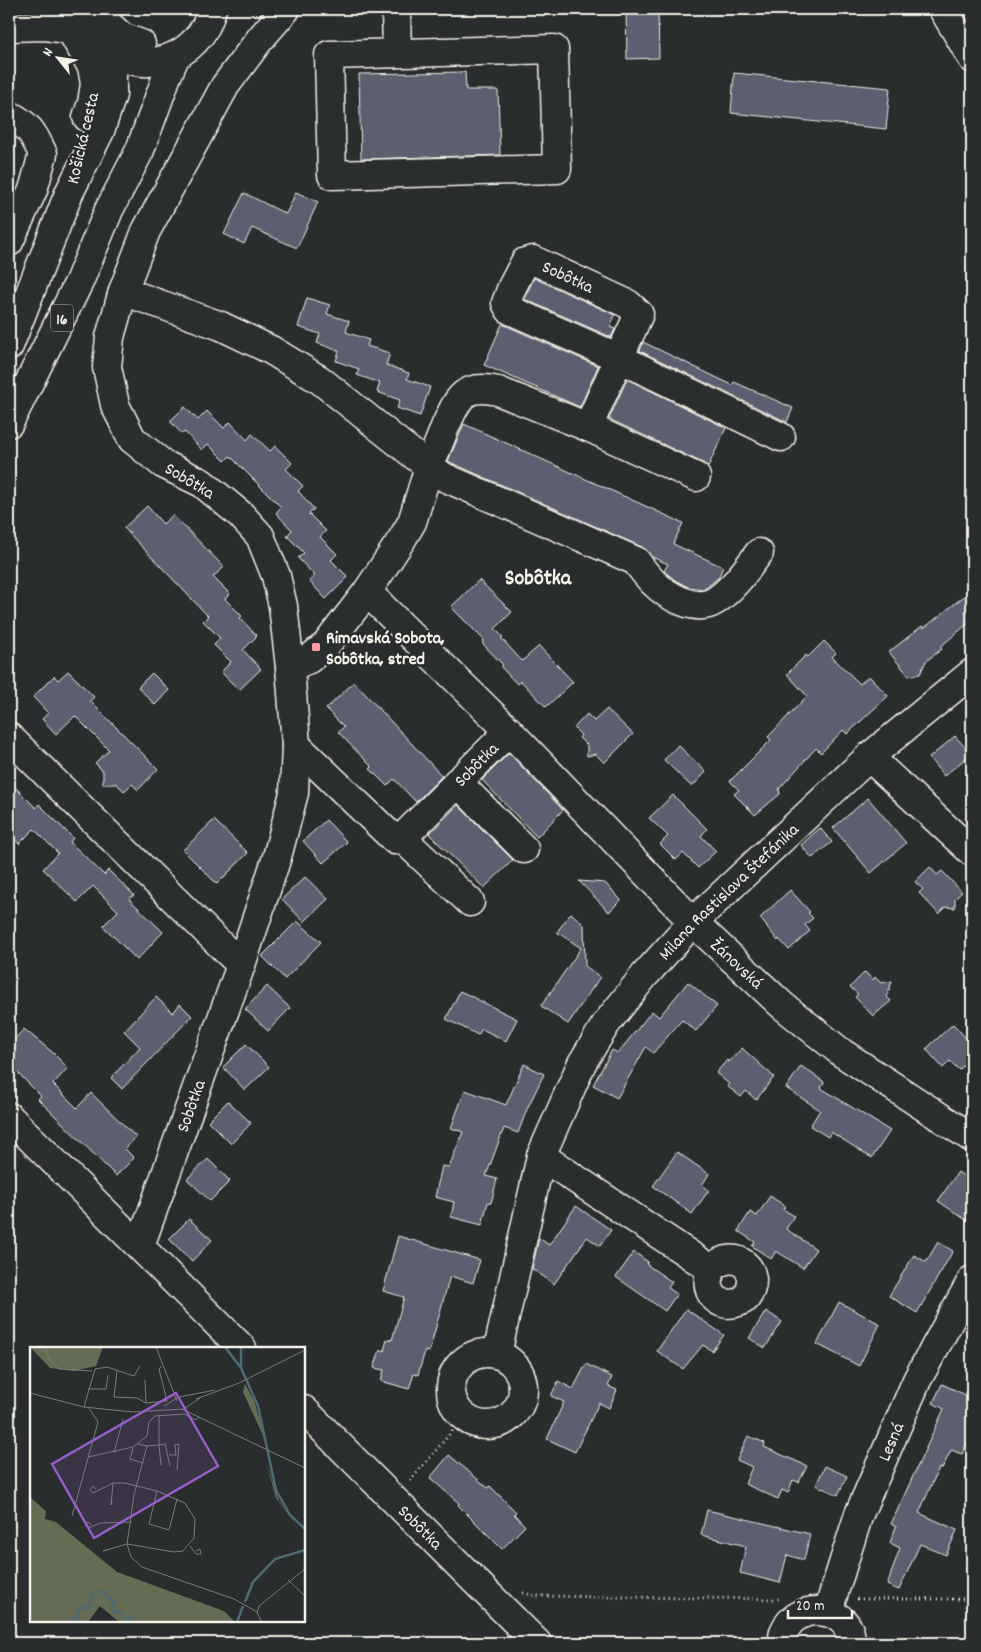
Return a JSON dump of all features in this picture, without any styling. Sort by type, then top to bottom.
[{"type":"street","points":[[9,10],[46,9]]},
{"type":"street","points":[[81,21],[126,59],[141,62],[165,53],[175,36],[184,26],[202,16],[229,9]]},
{"type":"street","name":"Sobôtka","points":[[140,1246],[242,965],[277,857],[294,793],[296,745],[290,667],[281,598],[276,576],[260,536],[241,515],[202,483],[163,464],[132,439],[115,404],[107,367],[110,337],[123,291],[146,231],[225,86],[260,39],[286,9]]},
{"type":"street","points":[[396,9],[397,53]]},
{"type":"street","points":[[943,9],[972,58]]},
{"type":"street","points":[[953,9],[972,14]]},
{"type":"street","points":[[9,27],[44,26],[81,21],[97,14],[122,37],[140,44],[152,44],[165,53]]},
{"type":"street","name":"Košická cesta","points":[[9,346],[69,194],[100,131],[112,95],[112,64],[81,21]]},
{"type":"street","name":"Košická cesta","points":[[69,194],[83,127],[92,103],[95,84],[81,21]]},
{"type":"street","points":[[554,48],[557,168],[332,175],[329,55],[397,53],[554,48]]},
{"type":"street","name":"16","points":[[9,423],[79,282],[108,210],[126,144],[165,53]]},
{"type":"street","points":[[9,115],[25,124],[35,137],[43,154],[33,190],[9,242]]},
{"type":"street","name":"Sobôtka","points":[[588,427],[619,358],[639,314],[628,304],[533,260],[525,262],[512,287],[506,304],[510,310],[619,358],[781,437]]},
{"type":"street","points":[[123,291],[221,326],[271,350],[320,380],[444,477],[636,561],[653,582],[674,598],[700,606],[714,602],[740,579],[759,553]]},
{"type":"street","points":[[290,667],[310,659],[326,645],[367,592],[402,539],[412,522],[429,467],[456,402],[465,393],[473,389],[484,387],[498,391],[588,427],[696,477]]},
{"type":"street","name":"Sobôtka","points":[[367,592],[509,731],[402,838]]},
{"type":"street","name":"Milana Rastislava Štefánika","points":[[497,1354],[541,1156],[582,1063],[606,1024],[644,976],[693,922],[869,757],[972,673]]},
{"type":"street","name":"Žánovská","points":[[509,731],[693,922],[783,1006],[842,1053],[972,1138]]},
{"type":"street","points":[[9,737],[242,965]]},
{"type":"street","points":[[296,745],[395,840],[402,838],[470,902]]},
{"type":"street","points":[[869,757],[972,852]]},
{"type":"street","points":[[457,782],[524,849]]},
{"type":"street","points":[[9,1117],[241,1347]]},
{"type":"street","points":[[541,1156],[711,1269]]},
{"type":"street","name":"Lesná","points":[[830,1605],[859,1514],[917,1380],[972,1280]]},
{"type":"street","points":[[484,1352],[497,1354],[508,1359],[517,1368],[522,1380],[523,1392],[520,1404],[513,1415],[502,1422],[490,1426],[477,1424],[464,1417],[457,1410],[450,1386],[454,1374],[461,1363],[472,1356],[484,1352]]},
{"type":"street","name":"Sobôtka","points":[[305,1411],[537,1643]]},
{"type":"street","points":[[782,1643],[784,1631],[792,1620],[802,1613],[830,1605],[847,1627],[851,1643]]},
{"type":"path","points":[[406,1488],[464,1417]]},
{"type":"path","points":[[517,1592],[536,1596],[783,1599]]},
{"type":"path","points":[[830,1605],[972,1599]]},
{"type":"building","points":[[626,9],[658,9],[659,58],[627,59]]},
{"type":"building","points":[[465,72],[466,90],[498,90],[500,155],[361,159],[359,74]]},
{"type":"building","points":[[734,73],[890,88],[886,129],[731,113]]},
{"type":"building","points":[[296,192],[318,202],[297,248],[252,228],[244,244],[224,234],[244,193],[286,214]]},
{"type":"building","points":[[534,278],[615,315],[610,327],[615,329],[611,337],[524,299]]},
{"type":"building","points":[[307,298],[330,305],[327,314],[349,321],[346,332],[369,340],[367,346],[390,353],[386,365],[409,373],[407,379],[430,387],[420,416],[397,408],[400,400],[377,392],[380,383],[357,375],[359,369],[336,361],[339,351],[317,343],[320,334],[298,327]]},
{"type":"building","points":[[502,324],[598,366],[580,407],[484,365]]},
{"type":"building","points":[[643,342],[732,385],[734,382],[793,408],[787,422],[640,351]]},
{"type":"building","points":[[627,379],[726,428],[708,467],[609,419]]},
{"type":"building","points":[[185,407],[198,420],[207,411],[224,428],[230,422],[247,440],[252,434],[270,451],[275,446],[292,463],[286,469],[303,486],[298,491],[314,509],[309,514],[326,531],[320,537],[337,554],[331,560],[348,577],[326,599],[309,581],[315,576],[298,558],[304,553],[287,536],[292,530],[276,513],[281,507],[230,456],[225,461],[208,444],[202,450],[185,432],[182,434],[170,421]]},
{"type":"building","points":[[464,424],[683,523],[673,544],[723,567],[718,578],[704,589],[688,587],[664,571],[668,564],[652,557],[642,547],[448,461]]},
{"type":"building","points":[[147,506],[163,524],[173,515],[224,567],[213,577],[230,594],[225,599],[242,616],[240,618],[257,636],[243,650],[261,669],[239,690],[221,672],[231,662],[214,645],[220,638],[203,621],[208,616],[124,528]]},
{"type":"building","points":[[479,580],[512,612],[495,629],[522,661],[539,646],[573,682],[546,707],[521,681],[517,684],[501,667],[503,665],[482,643],[484,640],[451,607]]},
{"type":"building","points":[[972,590],[972,620],[940,647],[942,649],[926,661],[920,674],[909,676],[889,652],[922,626],[924,628]]},
{"type":"building","points":[[824,641],[836,653],[832,657],[860,684],[869,676],[888,696],[847,734],[843,730],[821,753],[816,748],[779,789],[780,794],[755,815],[734,794],[739,790],[730,781],[771,740],[768,737],[807,696],[787,674],[806,655],[808,657]]},
{"type":"building","points":[[68,671],[94,697],[90,701],[158,769],[138,790],[132,784],[124,791],[117,784],[103,784],[103,771],[95,763],[109,750],[75,716],[56,734],[42,719],[48,713],[33,697],[54,676],[58,680]]},
{"type":"building","points":[[152,673],[169,690],[155,705],[138,687]]},
{"type":"building","points":[[354,682],[442,776],[416,802],[394,779],[387,786],[370,769],[372,767],[338,732],[344,727],[326,709]]},
{"type":"building","points":[[607,709],[633,734],[604,763],[596,754],[587,756],[587,745],[579,738],[581,735],[574,728],[587,714],[594,721]]},
{"type":"building","points":[[955,736],[971,754],[944,776],[929,758]]},
{"type":"building","points":[[678,745],[706,772],[692,787],[664,760]]},
{"type":"building","points":[[509,753],[563,810],[537,837],[482,780]]},
{"type":"building","points":[[9,781],[36,808],[39,804],[73,838],[70,842],[104,875],[108,870],[134,895],[129,899],[163,932],[137,960],[103,926],[118,911],[93,886],[77,902],[43,869],[58,853],[34,829],[19,844],[9,833]]},
{"type":"building","points":[[673,795],[707,829],[701,836],[716,851],[698,868],[683,853],[676,860],[660,844],[668,836],[649,818]]},
{"type":"building","points":[[868,798],[906,843],[871,873],[833,828]]},
{"type":"building","points":[[458,805],[513,860],[484,888],[429,834]]},
{"type":"building","points":[[214,820],[248,853],[217,884],[183,850]]},
{"type":"building","points":[[326,820],[347,842],[323,863],[303,841]]},
{"type":"building","points":[[820,828],[832,842],[812,858],[801,845]]},
{"type":"building","points":[[930,867],[937,875],[942,871],[962,892],[955,899],[955,908],[946,907],[939,914],[919,893],[923,889],[915,882]]},
{"type":"building","points":[[305,877],[328,899],[304,922],[282,899]]},
{"type":"building","points":[[579,881],[605,883],[621,900],[609,912]]},
{"type":"building","points":[[790,890],[813,918],[805,925],[810,931],[789,950],[779,939],[778,941],[760,918]]},
{"type":"building","points":[[571,913],[584,925],[585,966],[600,977],[568,1024],[541,1006],[581,948],[557,932]]},
{"type":"building","points":[[297,921],[321,942],[285,979],[262,956]]},
{"type":"building","points":[[865,972],[873,980],[875,977],[881,983],[892,981],[887,997],[891,1001],[873,1016],[855,997],[858,994],[850,987]]},
{"type":"building","points":[[688,982],[717,1006],[696,1031],[682,1020],[653,1053],[646,1047],[617,1098],[593,1085],[612,1050],[618,1053],[652,1011],[659,1017]]},
{"type":"building","points":[[267,986],[290,1008],[268,1031],[245,1009]]},
{"type":"building","points":[[460,991],[517,1019],[506,1041],[482,1029],[478,1035],[446,1019]]},
{"type":"building","points":[[156,997],[173,1013],[180,1004],[192,1016],[122,1089],[111,1078],[140,1047],[124,1031]]},
{"type":"building","points":[[953,1024],[972,1045],[972,1057],[959,1070],[950,1061],[943,1068],[926,1049]]},
{"type":"building","points":[[24,1029],[68,1068],[53,1084],[77,1108],[91,1093],[136,1137],[125,1149],[134,1158],[116,1176],[38,1099],[41,1096],[9,1064],[9,1045]]},
{"type":"building","points":[[246,1044],[269,1067],[245,1090],[223,1067]]},
{"type":"building","points":[[742,1048],[774,1077],[756,1100],[746,1091],[741,1097],[727,1086],[729,1084],[716,1073],[727,1060],[729,1062]]},
{"type":"building","points":[[524,1064],[544,1074],[518,1133],[504,1128],[486,1176],[497,1179],[491,1203],[488,1202],[482,1225],[451,1217],[454,1202],[435,1197],[442,1166],[449,1167],[463,1132],[451,1128],[465,1090],[506,1105]]},
{"type":"building","points":[[801,1066],[824,1082],[821,1088],[890,1131],[872,1158],[831,1132],[828,1137],[810,1126],[820,1110],[786,1088]]},
{"type":"building","points":[[228,1101],[251,1123],[231,1144],[208,1121]]},
{"type":"building","points":[[677,1152],[709,1174],[702,1185],[709,1190],[692,1214],[653,1186]]},
{"type":"building","points":[[208,1159],[230,1181],[210,1201],[187,1179]]},
{"type":"building","points":[[958,1172],[972,1182],[972,1224],[938,1201]]},
{"type":"building","points":[[770,1196],[785,1206],[783,1209],[794,1216],[786,1229],[816,1249],[803,1268],[776,1251],[771,1259],[752,1246],[755,1242],[738,1231],[750,1212],[757,1216]]},
{"type":"building","points":[[576,1206],[611,1230],[600,1246],[587,1237],[554,1284],[532,1269],[539,1238],[549,1245]]},
{"type":"building","points":[[189,1219],[212,1240],[192,1261],[169,1239]]},
{"type":"building","points":[[398,1236],[480,1260],[473,1283],[450,1276],[429,1352],[425,1351],[418,1375],[414,1374],[409,1389],[381,1381],[384,1370],[374,1368],[380,1350],[384,1351],[387,1339],[392,1340],[404,1297],[383,1291]]},
{"type":"building","points":[[938,1242],[953,1251],[917,1313],[889,1296],[914,1255],[926,1262]]},
{"type":"building","points":[[634,1252],[648,1262],[646,1264],[672,1282],[668,1288],[677,1294],[665,1311],[616,1277]]},
{"type":"building","points":[[839,1302],[880,1324],[859,1366],[817,1344]]},
{"type":"building","points":[[686,1309],[724,1335],[712,1351],[703,1345],[683,1369],[657,1351]]},
{"type":"building","points":[[766,1311],[782,1322],[765,1348],[749,1338]]},
{"type":"building","points":[[586,1364],[612,1377],[608,1386],[617,1390],[609,1408],[599,1403],[575,1452],[547,1439],[564,1402],[551,1396],[558,1381],[573,1389]]},
{"type":"building","points":[[942,1384],[972,1398],[972,1432],[962,1454],[951,1450],[942,1469],[939,1468],[919,1513],[957,1530],[946,1555],[920,1544],[899,1590],[887,1585],[900,1548],[890,1543],[896,1527],[891,1524],[944,1409],[933,1403]]},
{"type":"building","points":[[748,1436],[765,1443],[764,1447],[807,1466],[799,1482],[793,1480],[788,1493],[782,1490],[778,1499],[745,1484],[752,1467],[737,1460]]},
{"type":"building","points":[[449,1455],[488,1488],[490,1486],[516,1512],[514,1514],[525,1526],[502,1549],[458,1505],[459,1503],[430,1478]]},
{"type":"building","points":[[825,1466],[847,1476],[838,1495],[816,1485]]},
{"type":"building","points":[[707,1510],[810,1534],[804,1560],[787,1555],[780,1583],[740,1573],[746,1546],[701,1535]]},
{"type":"place","name":"Rimavská Sobota, Sobôtka, stred","points":[[316,647]]},
{"type":"district","name":"Sobôtka","points":[[538,576]]}]
